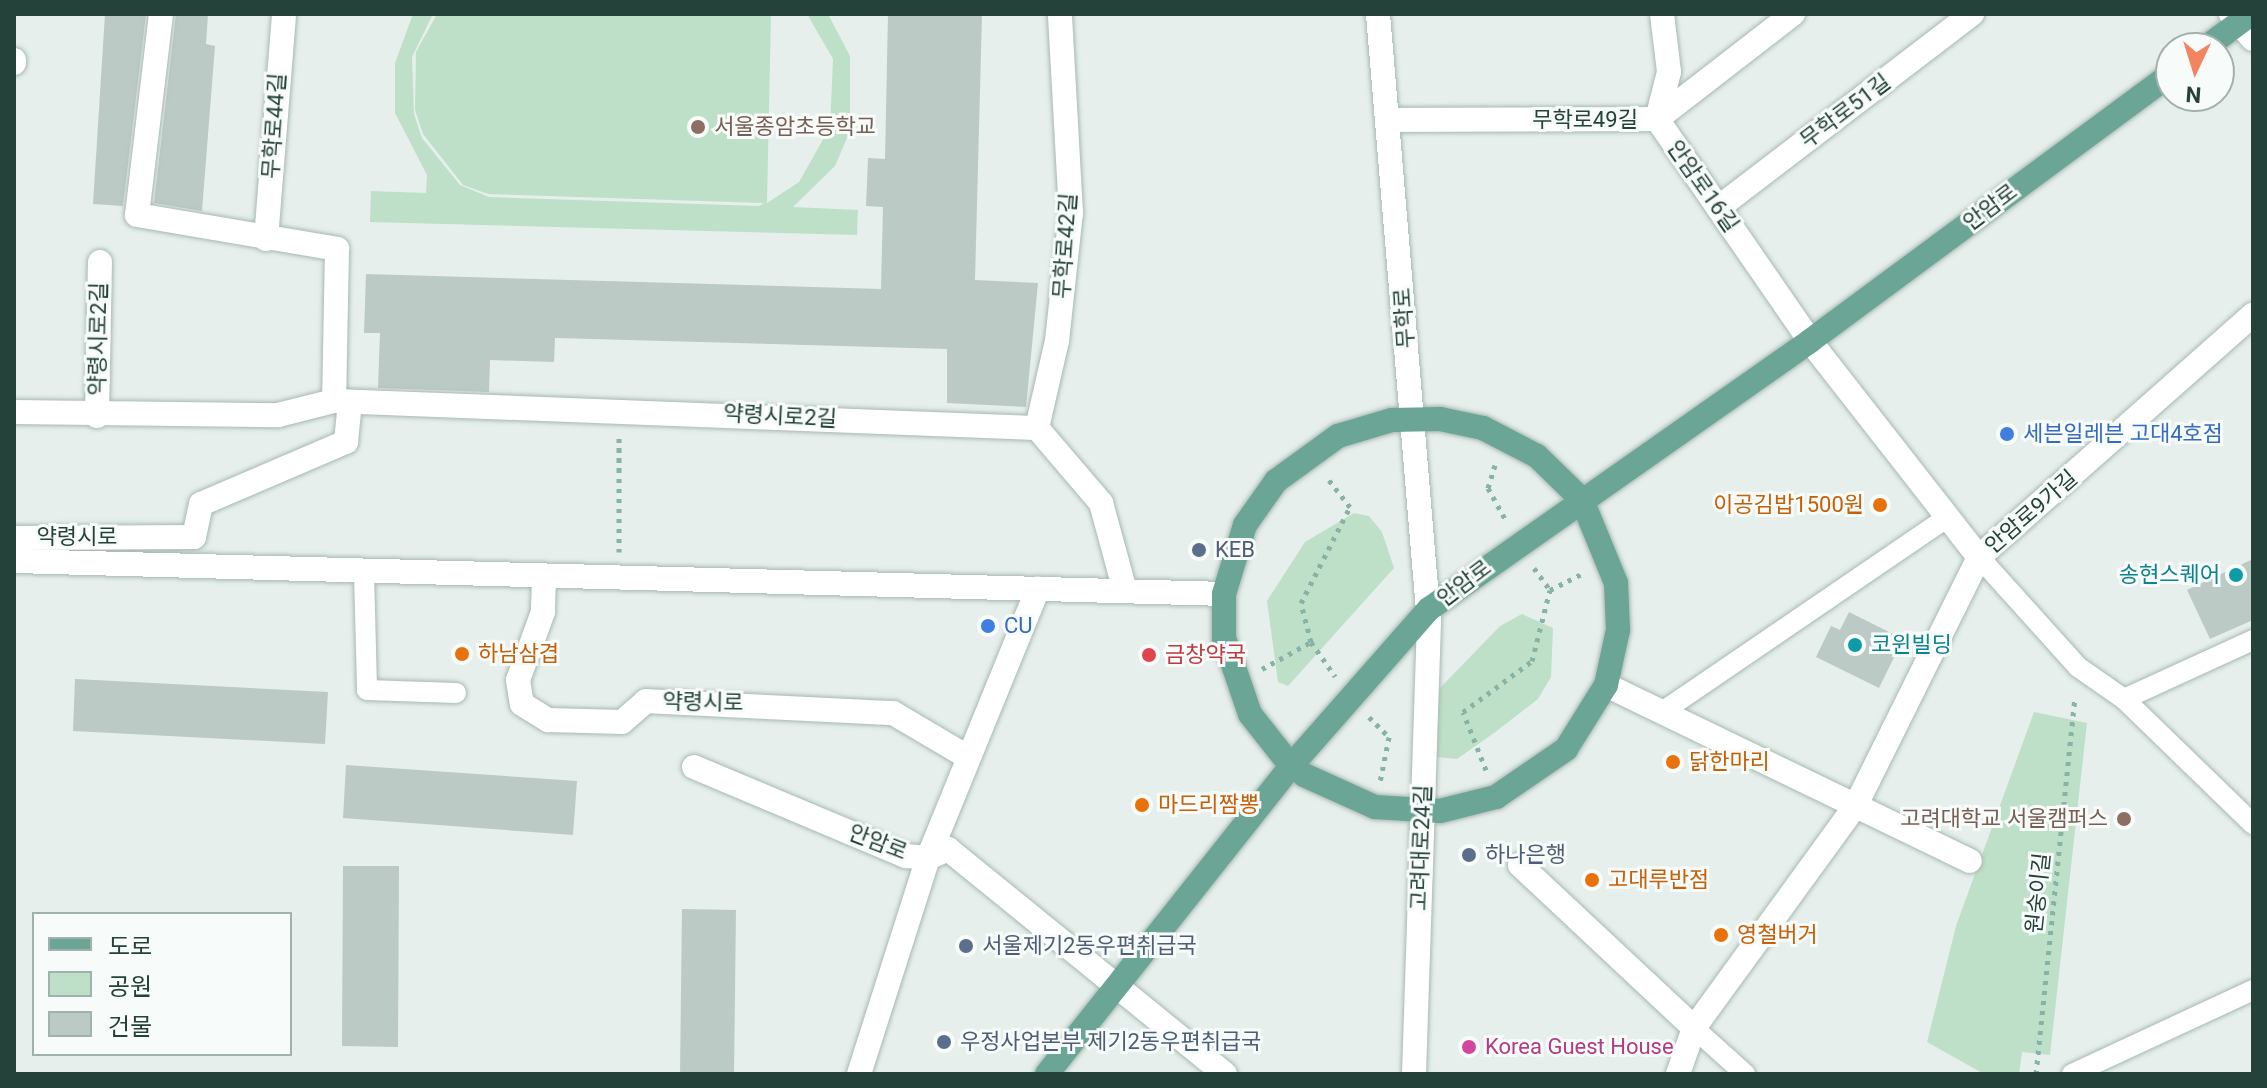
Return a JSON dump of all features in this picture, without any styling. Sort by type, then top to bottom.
[{"type":"main road","name":"안암로","points":[[1047,1074],[1269,802],[1429,616],[1624,466],[1810,341],[2155,86]]},
{"type":"main road","points":[[1412,418],[1483,428],[1537,456],[1582,501],[1608,561],[1618,630],[1606,685],[1566,749],[1496,797],[1422,811],[1375,807],[1298,771],[1236,684],[1224,638],[1224,594],[1245,525],[1276,481],[1338,436],[1412,418]]},
{"type":"street","points":[[161,14],[137,215],[337,249],[342,402]]},
{"type":"street","name":"무학로44길","points":[[266,239],[284,14]]},
{"type":"street","name":"무학로42길","points":[[1037,428],[1057,341],[1071,213],[1060,14]]},
{"type":"street","name":"무학로","points":[[1378,14],[1429,616]]},
{"type":"street","name":"안암로16길","points":[[1662,14],[1669,72],[1657,119],[1810,341]]},
{"type":"street","name":"무학로49길","points":[[1389,120],[1657,119],[1793,14]]},
{"type":"street","name":"무학로51길","points":[[1718,208],[1972,14]]},
{"type":"street","name":"약령시로2길","points":[[97,416],[100,262]]},
{"type":"street","name":"안암로9가길","points":[[1678,1074],[1694,1028],[1856,805],[1979,557],[2253,315]]},
{"type":"street","points":[[1810,341],[1979,557]]},
{"type":"street","name":"약령시로2길","points":[[14,412],[97,416],[278,415],[342,402],[619,409],[1037,428]]},
{"type":"street","name":"약령시로","points":[[19,548],[194,537],[201,504],[346,442],[342,402]]},
{"type":"street","points":[[1037,428],[1101,503],[1125,591]]},
{"type":"street","name":"약령시로","points":[[19,548],[364,573],[1224,594]]},
{"type":"street","name":"약령시로","points":[[544,579],[543,612],[518,680],[522,704],[548,720],[622,722],[646,701],[893,713],[966,756]]},
{"type":"street","points":[[859,1074],[928,858],[966,756],[1038,589]]},
{"type":"street","name":"고려대로24길","points":[[1414,1074],[1429,616]]},
{"type":"street","points":[[1606,685],[1970,861]]},
{"type":"street","name":"안암로","points":[[694,767],[928,858],[948,849],[1225,1074]]},
{"type":"street","points":[[1520,865],[1694,1028]]},
{"type":"lane","points":[[1662,712],[1948,517]]},
{"type":"lane","points":[[1979,557],[2078,667],[2124,699],[2253,824]]},
{"type":"lane","points":[[364,573],[367,690],[456,693]]},
{"type":"lane","points":[[2124,699],[2253,640]]},
{"type":"lane","points":[[2072,1074],[2253,990]]},
{"type":"lane","points":[[1694,1028],[1745,1074]]},
{"type":"path","points":[[619,409],[619,579]]},
{"type":"path","points":[[1311,456],[1350,507],[1301,603],[1311,642]]},
{"type":"path","points":[[1496,797],[1463,712],[1532,661],[1550,590],[1608,561]]},
{"type":"path","name":"원숭이길","points":[[2036,1074],[2078,667]]},
{"type":"green space","points":[[413,14],[433,14],[412,57],[414,114],[422,138],[460,185],[489,197],[759,206],[764,203],[488,194],[463,185],[423,134],[415,110],[416,52],[437,14],[771,14],[767,203],[799,182],[830,127],[833,59],[807,14],[828,14],[850,56],[850,131],[835,166],[793,207],[858,210],[857,235],[370,222],[371,191],[426,193],[427,175],[395,113],[395,63]]},
{"type":"green space","points":[[1354,513],[1369,516],[1382,532],[1394,568],[1288,686],[1278,682],[1267,601],[1305,542]]},
{"type":"green space","points":[[1522,614],[1553,628],[1551,677],[1538,699],[1457,759],[1436,757],[1439,689],[1500,626]]},
{"type":"green space","points":[[2034,712],[2087,723],[2050,1055],[2022,1052],[2019,1074],[1984,1074],[1927,1042],[1956,926]]},
{"type":"building","points":[[105,14],[146,14],[123,206],[93,204]]},
{"type":"building","points":[[176,14],[208,14],[206,44],[215,46],[202,211],[154,203]]},
{"type":"building","points":[[888,14],[982,14],[975,280],[1038,283],[1026,407],[947,403],[947,349],[555,338],[554,362],[490,360],[489,392],[378,388],[380,333],[364,333],[366,274],[881,289],[883,207],[866,206],[868,158],[885,159]]},
{"type":"building","name":"송현스퀘어","points":[[2253,559],[2253,620],[2210,639],[2187,590]]},
{"type":"building","name":"코윈빌딩","points":[[1849,612],[1903,639],[1879,688],[1816,657],[1831,626],[1840,630]]},
{"type":"building","points":[[75,679],[328,692],[325,744],[73,731]]},
{"type":"building","points":[[346,765],[577,781],[573,835],[343,818]]},
{"type":"building","points":[[343,866],[399,866],[398,1047],[342,1046]]},
{"type":"building","points":[[682,909],[736,910],[734,1074],[680,1074]]},
{"type":"place","name":"서울종암초등학교","points":[[698,127]]},
{"type":"place","name":"세븐일레븐 고대4호점","points":[[2007,434]]},
{"type":"place","name":"이공김밥1500원","points":[[1880,505]]},
{"type":"place","name":"KEB","points":[[1199,550]]},
{"type":"place","name":"송현스퀘어","points":[[2236,575]]},
{"type":"place","name":"CU","points":[[988,626]]},
{"type":"place","name":"코윈빌딩","points":[[1855,645]]},
{"type":"place","name":"하남삼겹","points":[[462,654]]},
{"type":"place","name":"금창약국","points":[[1149,655]]},
{"type":"place","name":"닭한마리","points":[[1673,762]]},
{"type":"place","name":"마드리짬뽕","points":[[1142,805]]},
{"type":"place","name":"고려대학교 서울캠퍼스","points":[[2124,819]]},
{"type":"place","name":"하나은행","points":[[1469,855]]},
{"type":"place","name":"고대루반점","points":[[1592,880]]},
{"type":"place","name":"영철버거","points":[[1721,935]]},
{"type":"place","name":"서울제기2동우편취급국","points":[[966,946]]},
{"type":"place","name":"우정사업본부 제기2동우편취급국","points":[[944,1042]]},
{"type":"place","name":"Korea Guest House","points":[[1469,1047]]}]
